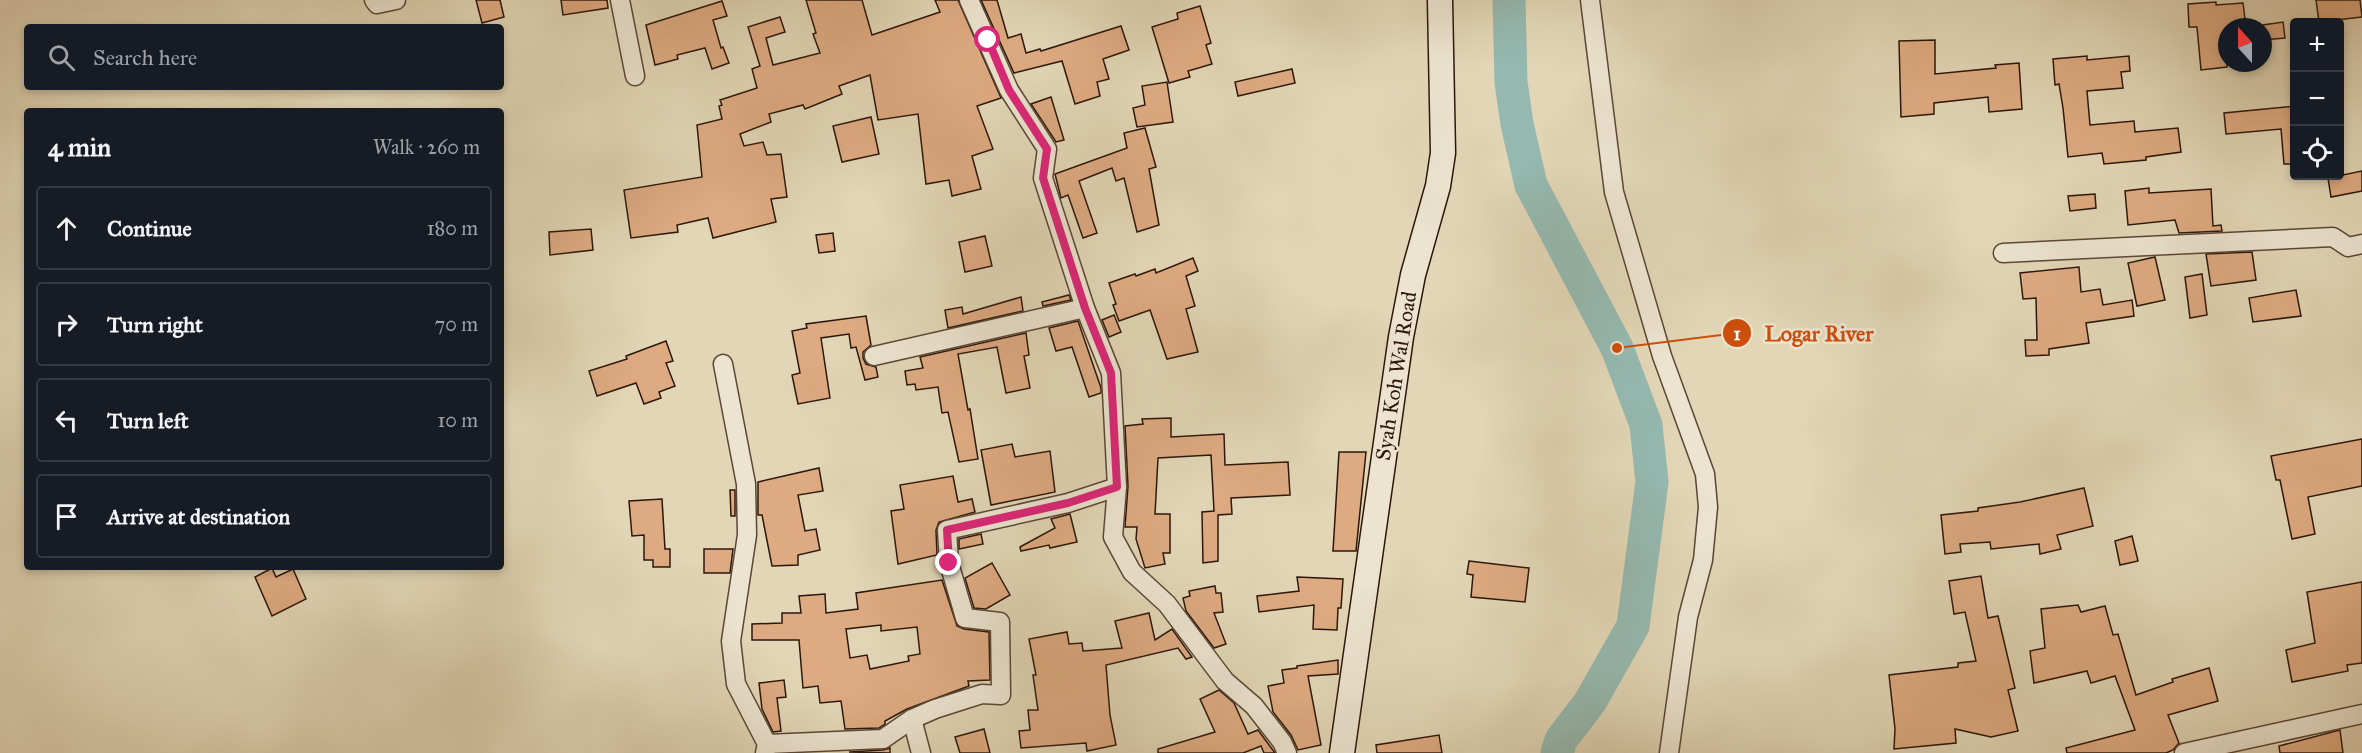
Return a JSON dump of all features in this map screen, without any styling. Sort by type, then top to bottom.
[{"type":"street","points":[[374,0],[377,4],[396,0]]},
{"type":"street","points":[[620,0],[635,76]]},
{"type":"street","points":[[969,0],[1009,90],[1047,149],[1043,178],[1085,308],[1111,373],[1117,487],[1113,537],[1132,572],[1167,604],[1225,681],[1254,706],[1282,742],[1287,753]]},
{"type":"street","name":"Syah Koh Wal Road","points":[[1342,753],[1401,338],[1413,275],[1438,186],[1443,153],[1440,0]]},
{"type":"street","points":[[1590,0],[1614,192],[1662,356],[1705,474],[1708,507],[1703,560],[1688,617],[1669,753]]},
{"type":"street","points":[[2003,253],[2333,237],[2348,247],[2362,244]]},
{"type":"street","points":[[874,356],[1085,308]]},
{"type":"street","points":[[723,364],[746,484],[747,503],[747,535],[731,641],[736,684],[766,748],[883,739],[912,719],[935,709],[982,694],[1001,695],[1000,622],[965,618],[949,563],[947,530],[1068,503],[1117,487]]},
{"type":"street","points":[[2184,753],[2362,714]]},
{"type":"street","points":[[912,719],[921,753]]},
{"type":"building","points":[[476,0],[500,0],[504,17],[482,23]]},
{"type":"building","points":[[561,0],[607,0],[608,8],[563,15]]},
{"type":"building","points":[[806,0],[862,0],[872,35],[940,12],[935,0],[958,0],[1001,98],[977,106],[993,149],[972,156],[981,189],[952,196],[949,180],[926,184],[918,114],[878,120],[870,75],[839,86],[842,94],[805,109],[803,105],[769,114],[771,122],[740,134],[744,146],[763,142],[767,155],[781,154],[787,197],[771,199],[776,222],[713,238],[708,218],[677,225],[678,232],[631,238],[624,190],[702,177],[697,125],[722,119],[720,100],[757,88],[752,69],[760,66],[748,27],[780,17],[785,32],[766,38],[773,65],[820,53],[813,34],[816,33]]},
{"type":"building","points":[[981,0],[997,0],[1008,38],[1021,34],[1026,53],[1040,49],[1041,51],[1121,26],[1129,50],[1103,59],[1109,79],[1097,82],[1100,96],[1075,104],[1062,61],[1014,73]]},
{"type":"building","points":[[2316,0],[2360,0],[2362,17],[2318,18]]},
{"type":"building","points":[[722,1],[727,16],[713,20],[721,48],[723,47],[729,63],[712,69],[705,48],[677,55],[678,59],[655,65],[646,25]]},
{"type":"building","points":[[2243,3],[2245,18],[2218,18],[2218,68],[2201,70],[2197,27],[2189,27],[2188,4]]},
{"type":"building","points":[[1200,6],[1211,43],[1206,45],[1212,64],[1188,71],[1190,77],[1169,83],[1152,27],[1178,19],[1177,13]]},
{"type":"building","points":[[2283,22],[2285,38],[2272,39],[2272,24]]},
{"type":"building","points":[[1935,40],[1935,74],[1996,68],[1995,65],[2019,63],[2022,109],[1989,112],[1988,97],[1934,103],[1934,114],[1901,117],[1899,41]]},
{"type":"building","points":[[2087,56],[2087,60],[2129,56],[2130,71],[2121,72],[2123,88],[2087,91],[2090,125],[2134,121],[2135,132],[2178,128],[2181,152],[2146,157],[2146,160],[2104,164],[2102,153],[2068,157],[2063,108],[2059,84],[2055,85],[2053,59]]},
{"type":"building","points":[[1292,69],[1295,83],[1238,96],[1235,82]]},
{"type":"building","points":[[1167,82],[1173,122],[1137,127],[1133,108],[1145,105],[1142,86]]},
{"type":"building","points":[[1051,97],[1064,140],[1056,142],[1031,104]]},
{"type":"building","points":[[2290,106],[2290,164],[2284,164],[2281,129],[2226,134],[2224,113]]},
{"type":"building","points":[[871,117],[879,154],[842,162],[833,126]]},
{"type":"building","points":[[1145,128],[1156,167],[1149,169],[1159,225],[1137,232],[1124,178],[1116,181],[1112,168],[1079,181],[1097,233],[1083,238],[1068,195],[1061,198],[1055,174],[1127,148],[1124,133]]},
{"type":"building","points":[[2362,171],[2362,191],[2331,197],[2328,180],[2344,180],[2344,175]]},
{"type":"building","points":[[2149,188],[2149,193],[2211,189],[2213,226],[2221,225],[2222,231],[2179,233],[2175,220],[2128,225],[2125,191]]},
{"type":"building","points":[[2095,194],[2096,208],[2070,211],[2068,196]]},
{"type":"building","points":[[591,229],[593,250],[550,255],[549,232]]},
{"type":"building","points":[[833,233],[835,251],[819,253],[816,235]]},
{"type":"building","points":[[985,236],[992,266],[965,272],[959,242]]},
{"type":"building","points":[[2252,252],[2256,280],[2211,286],[2206,254]]},
{"type":"building","points":[[2155,257],[2165,300],[2137,306],[2128,263]]},
{"type":"building","points":[[1193,258],[1198,271],[1186,276],[1195,306],[1186,309],[1198,352],[1167,359],[1150,310],[1119,321],[1109,283],[1155,269],[1156,273]]},
{"type":"building","points":[[2079,267],[2081,292],[2100,289],[2103,305],[2132,300],[2134,316],[2086,323],[2089,343],[2049,349],[2049,355],[2026,356],[2025,340],[2037,340],[2036,298],[2023,299],[2020,273]]},
{"type":"building","points":[[2202,274],[2207,315],[2190,318],[2185,277]]},
{"type":"building","points":[[2296,290],[2301,316],[2253,322],[2249,298]]},
{"type":"building","points":[[1069,295],[1071,300],[1043,306],[1042,302]]},
{"type":"building","points":[[1021,297],[1023,311],[948,328],[945,310],[962,307],[963,314]]},
{"type":"building","points":[[1114,315],[1121,332],[1109,337],[1102,320]]},
{"type":"building","points":[[866,316],[871,345],[863,352],[863,358],[866,364],[876,367],[878,377],[865,380],[856,347],[851,348],[849,334],[821,338],[830,398],[798,404],[792,375],[800,373],[792,331],[807,328],[806,324]]},
{"type":"building","points":[[1078,321],[1101,388],[1101,393],[1089,397],[1072,347],[1056,351],[1049,328]]},
{"type":"building","points":[[1026,333],[1029,355],[1024,356],[1030,388],[1006,393],[997,347],[958,354],[978,459],[959,462],[948,412],[942,413],[938,387],[916,390],[915,384],[907,385],[905,371],[923,368],[920,357]]},
{"type":"building","points":[[666,341],[673,361],[666,363],[675,386],[659,392],[661,398],[644,404],[636,383],[597,396],[589,371],[627,359],[626,356]]},
{"type":"building","points":[[1171,418],[1171,437],[1224,434],[1225,465],[1288,462],[1290,495],[1231,498],[1232,514],[1218,515],[1218,561],[1203,563],[1202,512],[1214,511],[1211,455],[1158,458],[1155,514],[1170,514],[1170,553],[1163,553],[1165,564],[1145,568],[1136,539],[1137,527],[1125,527],[1128,486],[1125,426],[1143,424],[1142,419]]},
{"type":"building","points":[[2362,439],[2362,486],[2308,497],[2315,534],[2292,539],[2280,480],[2276,480],[2271,456]]},
{"type":"building","points":[[1012,444],[1015,457],[1050,451],[1055,492],[991,505],[981,450]]},
{"type":"building","points":[[1339,452],[1366,452],[1356,551],[1333,551]]},
{"type":"building","points":[[819,468],[823,491],[798,495],[805,531],[816,529],[820,550],[798,555],[798,565],[772,566],[762,515],[758,515],[758,482]]},
{"type":"building","points":[[953,476],[958,502],[972,499],[975,512],[939,522],[936,530],[937,555],[898,564],[891,511],[904,509],[900,485]]},
{"type":"building","points":[[2084,488],[2093,526],[2057,535],[2061,549],[2040,554],[2039,544],[1991,549],[1990,542],[1960,544],[1961,552],[1945,554],[1941,515],[1978,511],[1978,508],[2020,502]]},
{"type":"building","points":[[730,490],[735,490],[735,516],[731,516]]},
{"type":"building","points":[[662,499],[665,549],[670,549],[670,567],[653,567],[653,560],[644,560],[644,535],[632,536],[629,501]]},
{"type":"building","points":[[1070,514],[1077,542],[1021,551],[1020,547],[1055,528],[1051,519]]},
{"type":"building","points":[[981,534],[983,544],[959,549],[959,539]]},
{"type":"building","points":[[2132,536],[2138,561],[2120,565],[2115,541]]},
{"type":"building","points":[[704,549],[733,549],[730,573],[704,573]]},
{"type":"building","points":[[1469,561],[1529,568],[1525,602],[1471,597],[1473,575],[1467,574]]},
{"type":"building","points":[[992,563],[1010,595],[986,609],[974,608],[965,578]]},
{"type":"building","points":[[268,570],[273,570],[276,577],[293,570],[306,599],[272,616],[255,577]]},
{"type":"building","points":[[1981,576],[1988,618],[1998,616],[2015,688],[2008,690],[2018,731],[1991,737],[1955,729],[1956,743],[1894,749],[1895,729],[1889,675],[1958,667],[1958,663],[1976,661],[1965,612],[1954,614],[1949,581]]},
{"type":"building","points":[[1297,577],[1343,579],[1337,630],[1313,629],[1314,605],[1259,612],[1257,596],[1299,591]]},
{"type":"building","points":[[942,580],[957,626],[989,632],[990,680],[968,681],[969,686],[907,709],[885,721],[885,724],[879,728],[845,729],[841,701],[820,703],[818,686],[803,688],[799,640],[752,640],[752,624],[782,623],[782,613],[801,613],[799,596],[825,594],[826,613],[858,609],[856,593]],"holes":[[[881,625],[881,631],[917,627],[920,654],[908,656],[909,661],[870,669],[867,655],[850,658],[846,629]]]},
{"type":"building","points":[[2362,582],[2362,663],[2347,665],[2348,671],[2292,682],[2286,650],[2315,643],[2307,592]]},
{"type":"building","points":[[1215,586],[1216,593],[1221,593],[1223,612],[1214,613],[1226,644],[1214,648],[1186,611],[1183,598],[1190,596],[1189,591]]},
{"type":"building","points":[[2078,605],[2081,612],[2105,606],[2113,635],[2118,634],[2136,695],[2173,682],[2172,679],[2209,668],[2218,701],[2168,715],[2179,743],[2173,750],[2166,753],[2067,753],[2066,748],[2135,730],[2115,676],[2091,683],[2087,671],[2034,683],[2030,651],[2045,648],[2041,609]]},
{"type":"building","points":[[1149,613],[1155,640],[1172,629],[1192,657],[1186,659],[1178,648],[1106,665],[1110,715],[1116,745],[1087,751],[1086,743],[1021,748],[1019,731],[1030,730],[1028,710],[1038,710],[1033,675],[1036,675],[1029,639],[1067,632],[1069,644],[1082,643],[1083,651],[1122,648],[1115,621]]},
{"type":"building","points":[[1338,660],[1338,674],[1308,676],[1321,745],[1298,750],[1291,735],[1273,712],[1268,686],[1284,683],[1282,670]]},
{"type":"building","points":[[784,680],[786,697],[777,698],[781,731],[773,732],[762,709],[759,683]]},
{"type":"building","points":[[1219,690],[1234,703],[1248,734],[1258,730],[1275,753],[1264,753],[1261,746],[1243,753],[1158,753],[1158,749],[1215,732],[1200,699]]},
{"type":"building","points":[[984,729],[990,753],[960,753],[955,737]]},
{"type":"building","points":[[2340,730],[2343,753],[2280,753],[2279,746]]},
{"type":"building","points":[[1439,735],[1442,753],[1377,753],[1376,745]]},
{"type":"building","points":[[890,748],[890,753],[849,752],[883,750]]},
{"type":"waterway","points":[[1509,0],[1511,82],[1517,124],[1531,185],[1617,348],[1646,425],[1652,482],[1633,626],[1590,702],[1561,740],[1557,753]]},
{"type":"place","name":"Logar River","points":[[1617,348]]},
{"type":"route","points":[[949,563],[947,530],[1068,503],[1117,487],[1111,373],[1085,308],[1043,178],[1047,149],[1009,90],[988,40]]}]
